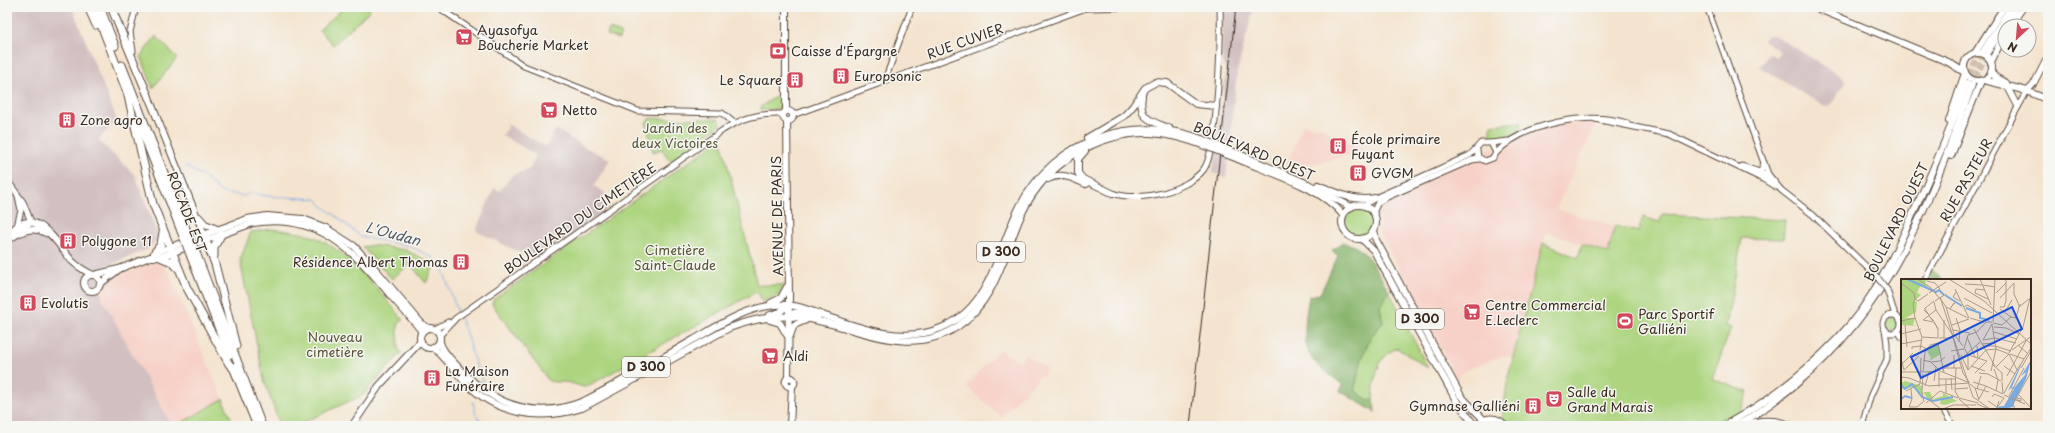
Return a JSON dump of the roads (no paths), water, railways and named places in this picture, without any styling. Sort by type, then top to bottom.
[{"type":"highway","points":[[88,7],[106,45],[111,49]]},
{"type":"highway","name":"ROCADE EST","points":[[94,7],[134,108]]},
{"type":"highway","name":"ROCADE EST","points":[[100,7],[139,122],[184,230],[262,426]]},
{"type":"highway","points":[[110,7],[149,98]]},
{"type":"highway","points":[[139,122],[149,191],[179,270],[229,364],[235,370]]},
{"type":"highway","points":[[164,229],[161,244],[155,255],[172,262],[179,270]]},
{"type":"highway","points":[[215,264],[214,247],[219,232]]},
{"type":"highway","points":[[205,237],[215,264],[234,339],[246,377],[245,383]]},
{"type":"highway","name":"ROCADE EST","points":[[194,256],[257,426]]},
{"type":"main road","points":[[784,113],[791,112],[793,115],[791,120],[787,121],[783,119],[786,7]]},
{"type":"main road","points":[[1814,7],[1948,62],[1964,72],[1971,80],[2007,86],[2048,100]]},
{"type":"main road","points":[[1948,62],[1965,61],[1975,54],[2004,7]]},
{"type":"main road","points":[[2010,7],[1985,52],[2016,7]]},
{"type":"main road","points":[[2015,18],[2023,7]]},
{"type":"main road","points":[[1997,50],[1991,62],[1991,72],[1995,77],[2024,91]]},
{"type":"main road","points":[[1975,54],[1985,55],[1991,62]]},
{"type":"main road","points":[[1936,164],[1964,72],[1965,61]]},
{"type":"main road","points":[[1920,216],[1950,158],[1982,81],[1991,72]]},
{"type":"main road","points":[[1069,152],[1075,145],[1124,116],[1142,92],[1150,85],[1162,82],[1177,89],[1196,104],[1216,106]]},
{"type":"main road","name":"BOULEVARD OUEST","points":[[1723,426],[1782,389],[1804,371],[1842,333],[1870,297],[1890,265],[1936,164],[1970,84],[1946,156],[1920,216],[1879,293],[1845,338],[1813,370],[1782,396],[1735,426]]},
{"type":"main road","points":[[1142,92],[1140,106],[1148,119],[1190,135]]},
{"type":"main road","points":[[149,98],[205,237]]},
{"type":"main road","name":"AVENUE DE PARIS","points":[[787,121],[789,281],[788,339],[790,378],[785,382],[790,386],[790,426]]},
{"type":"main road","name":"BOULEVARD OUEST","points":[[433,348],[468,384],[493,403],[512,411],[544,415],[562,414],[582,408],[728,328],[803,307],[829,318],[877,332],[901,335],[921,334],[933,331],[957,319],[979,299],[987,286],[1013,222],[1029,191],[1052,165],[1069,152],[1104,134],[1133,129],[1162,129],[1190,135],[1206,144],[1303,186],[1332,204],[1343,215]]},
{"type":"main road","name":"BOULEVARD OUEST","points":[[440,342],[443,350],[482,390],[498,400],[520,408],[549,410],[570,406],[606,389],[727,321],[763,306],[788,311],[804,318],[813,319],[881,338],[901,341],[922,340],[951,331],[973,314],[988,296],[1001,269],[1024,211],[1036,190],[1056,168],[1089,147],[1114,137],[1150,133],[1182,138],[1206,144]]},
{"type":"main road","points":[[1089,147],[1079,157],[1077,170],[1084,179],[1112,193]]},
{"type":"main road","name":"BOULEVARD OUEST","points":[[1238,157],[1262,164],[1308,184],[1351,207]]},
{"type":"main road","points":[[1262,164],[1347,198],[1360,200],[1375,198]]},
{"type":"main road","points":[[1044,181],[1055,176],[1063,176],[1103,189]]},
{"type":"main road","points":[[187,192],[200,219],[205,224],[219,232]]},
{"type":"main road","points":[[1357,205],[1364,206],[1373,213],[1376,220],[1374,230],[1362,239],[1353,238],[1345,232],[1342,223],[1343,215],[1351,207],[1357,205]]},
{"type":"main road","points":[[84,283],[86,277],[119,269],[219,232],[253,223],[268,221],[293,222],[324,232],[356,255],[425,330]]},
{"type":"main road","points":[[7,239],[17,226],[31,222],[44,228],[72,261],[86,288],[92,291],[98,288],[100,284],[119,269]]},
{"type":"main road","points":[[7,239],[24,230],[35,229],[43,231],[54,239]]},
{"type":"main road","name":"D 300","points":[[1374,230],[1376,240],[1450,377],[1461,396],[1484,420]]},
{"type":"main road","name":"D 300","points":[[1362,239],[1370,245],[1377,256],[1456,400],[1476,426]]},
{"type":"main road","points":[[72,261],[83,270],[99,279],[100,284]]},
{"type":"main road","points":[[763,306],[781,298],[785,294],[789,281]]},
{"type":"main road","points":[[762,318],[788,311],[791,313],[796,312],[829,318]]},
{"type":"main road","points":[[762,318],[780,323],[788,339]]},
{"type":"main road","points":[[788,339],[794,325],[802,321],[813,319]]},
{"type":"main road","points":[[421,341],[425,346],[433,348],[440,342],[440,335],[435,329],[425,330]]},
{"type":"main road","points":[[352,426],[379,386],[421,341],[425,330]]},
{"type":"main road","points":[[407,356],[425,346]]},
{"type":"main road","points":[[1476,426],[1484,420],[1497,419],[1506,426]]},
{"type":"main road","points":[[1743,426],[1767,421],[1792,426]]},
{"type":"street","points":[[136,7],[130,25],[130,42],[149,98]]},
{"type":"street","points":[[438,7],[491,44],[530,68],[638,111],[722,114],[734,123]]},
{"type":"street","points":[[887,81],[886,77],[912,7]]},
{"type":"street","name":"RUE CUVIER","points":[[793,115],[1086,8],[1145,7]]},
{"type":"street","points":[[1112,193],[1129,197],[1155,194],[1187,184],[1200,174],[1210,156],[1216,106],[1220,7]]},
{"type":"street","points":[[1707,7],[1764,163],[1762,175]]},
{"type":"street","name":"RUE PASTEUR","points":[[1925,279],[2018,107],[2024,91],[2033,86],[2048,56]]},
{"type":"street","points":[[2007,86],[2018,107]]},
{"type":"street","name":"BOULEVARD DU CIMETIÈRE","points":[[435,329],[458,316],[734,123],[754,115],[784,113]]},
{"type":"street","points":[[1364,206],[1375,198],[1470,155],[1477,150],[1481,143],[1491,144],[1509,141],[1542,126],[1560,121],[1604,118],[1672,136],[1726,161],[1762,175],[1773,181],[1781,190]]},
{"type":"street","points":[[1373,213],[1378,202],[1385,198],[1472,160],[1479,158],[1488,161],[1493,158],[1496,153],[1509,141]]},
{"type":"street","points":[[1491,144],[1496,153]]},
{"type":"street","points":[[1477,150],[1479,158]]},
{"type":"street","points":[[1762,175],[1813,215],[1878,278],[1886,290],[1891,304],[1898,316]]},
{"type":"street","points":[[7,180],[24,202],[31,222],[27,226],[16,231],[7,239]]},
{"type":"street","points":[[17,226],[21,210],[18,193]]},
{"type":"street","points":[[1862,426],[1870,397],[1887,359],[1887,344],[1883,321],[1888,315],[1891,304]]},
{"type":"street","points":[[1888,315],[1898,316]]},
{"type":"street","name":"BOULEVARD DU CIMETIÈRE","points":[[440,335],[458,316]]},
{"type":"street","points":[[1887,344],[1901,324]]},
{"type":"street","points":[[1885,329],[1895,332],[1901,336]]},
{"type":"street","points":[[1943,409],[1953,426]]},
{"type":"waterway","name":"L'Oudan","points":[[185,166],[209,180],[223,193],[244,196],[250,193],[268,196],[317,199],[322,206],[361,237],[409,246],[434,258],[442,267],[458,314]]},
{"type":"waterway","name":"L'Oudan","points":[[460,318],[484,383]]},
{"type":"waterway","name":"L'Oudan","points":[[473,402],[476,415],[483,426]]},
{"type":"tunnel","points":[[1967,83],[1974,65],[1984,50]]},
{"type":"tunnel","points":[[1972,85],[1987,53]]},
{"type":"railway","points":[[1190,426],[1236,7]]},
{"type":"place","name":"Ayasofya Boucherie Market","points":[[464,37]]},
{"type":"place","name":"Caisse d'Épargne","points":[[778,51]]},
{"type":"place","name":"Europsonic","points":[[841,76]]},
{"type":"place","name":"Le Square","points":[[795,80]]},
{"type":"place","name":"Netto","points":[[549,110]]},
{"type":"place","name":"Zone agro","points":[[67,120]]},
{"type":"place","name":"École primaire Fuyant","points":[[1338,146]]},
{"type":"place","name":"GVGM","points":[[1358,173]]},
{"type":"place","name":"Polygone 11","points":[[68,241]]},
{"type":"place","name":"Résidence Albert Thomas","points":[[461,262]]},
{"type":"place","name":"Evolutis","points":[[28,303]]},
{"type":"place","name":"Centre Commercial E.Leclerc","points":[[1472,312]]},
{"type":"place","name":"Parc Sportif Galliéni","points":[[1625,321]]},
{"type":"place","name":"Aldi","points":[[770,356]]},
{"type":"place","name":"La Maison Funéraire","points":[[432,378]]},
{"type":"place","name":"Salle du Grand Marais","points":[[1554,399]]},
{"type":"place","name":"Gymnase Galliéni","points":[[1533,406]]},
{"type":"park label","name":"Jardin des deux Victoires","points":[[675,136]]},
{"type":"park label","name":"Cimetière Saint-Claude","points":[[675,258]]},
{"type":"park label","name":"Nouveau cimetière","points":[[335,344]]}]
